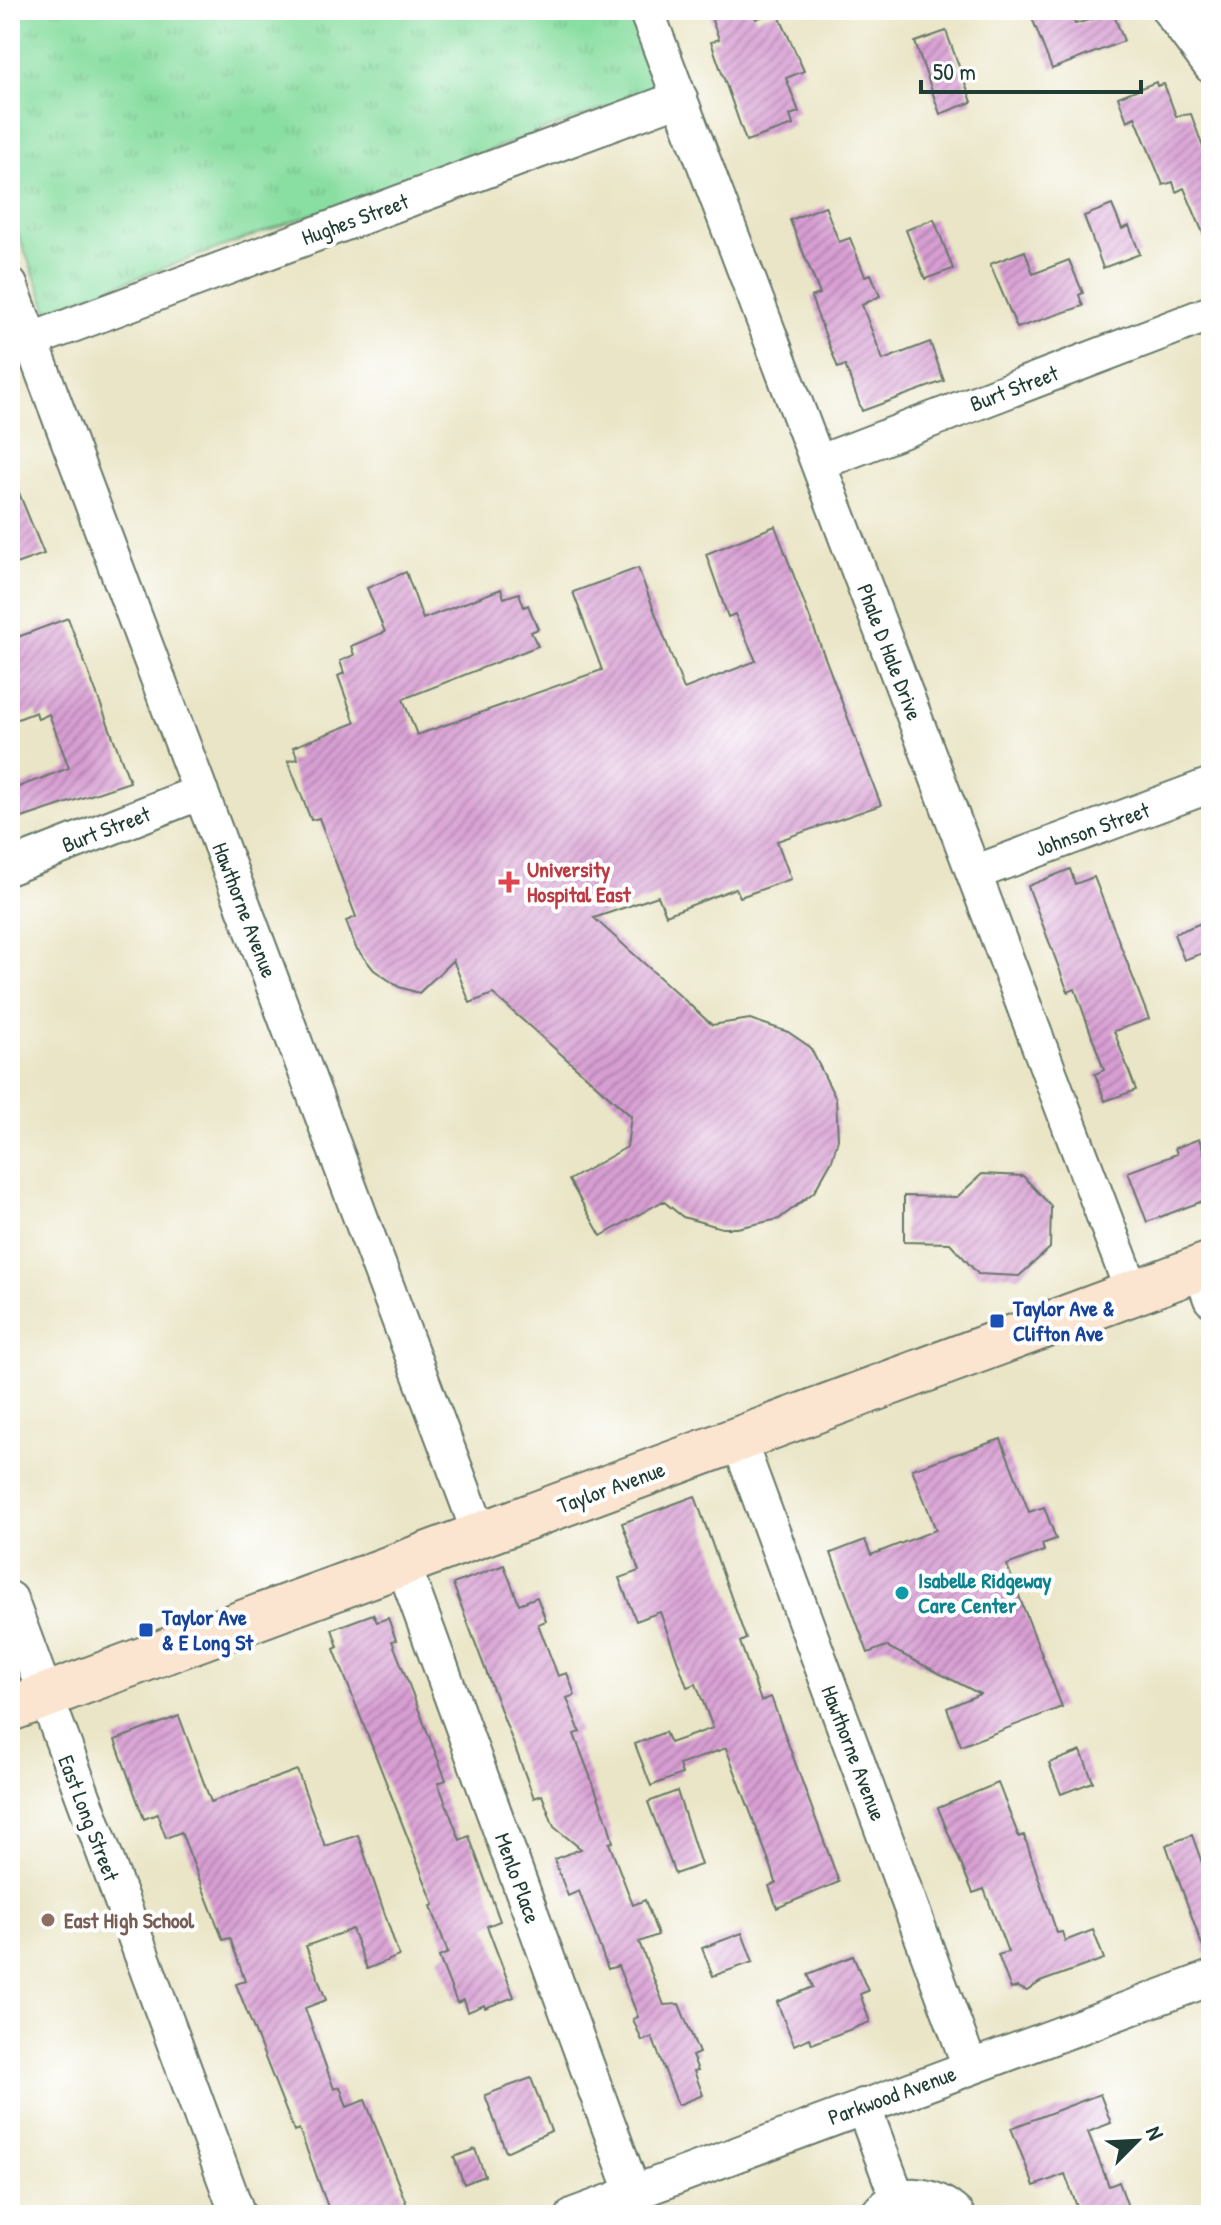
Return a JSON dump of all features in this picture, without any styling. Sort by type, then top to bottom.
[{"type":"main road","name":"Taylor Avenue","points":[[27,1703],[1133,1293],[1207,1277]]},
{"type":"street","name":"Phale D Hale Drive","points":[[646,10],[1133,1293]]},
{"type":"street","points":[[1185,14],[1211,66]]},
{"type":"street","name":"Hughes Street","points":[[32,340],[680,98]]},
{"type":"street","name":"Hawthorne Avenue","points":[[10,285],[480,1535]]},
{"type":"street","name":"Burt Street","points":[[818,463],[1211,313]]},
{"type":"street","name":"Johnson Street","points":[[974,873],[1211,785]]},
{"type":"street","name":"Burt Street","points":[[10,867],[201,792]]},
{"type":"street","name":"Hawthorne Avenue","points":[[738,1439],[970,2067]]},
{"type":"street","name":"Menlo Place","points":[[403,1564],[633,2192]]},
{"type":"street","name":"East Long Street","points":[[10,1599],[27,1703],[238,2215]]},
{"type":"street","name":"Parkwood Avenue","points":[[574,2215],[1211,1978]]},
{"type":"street","points":[[863,2106],[887,2206],[923,2196],[957,2215]]},
{"type":"green space","points":[[10,10],[632,10],[661,88],[48,310],[10,214]]},
{"type":"building","points":[[708,10],[752,10],[756,19],[777,11],[804,71],[786,78],[799,112],[790,115],[793,125],[746,141],[711,42],[719,39]]},
{"type":"building","points":[[1029,10],[1070,10],[1075,24],[1113,13],[1124,41],[1052,69]]},
{"type":"building","points":[[946,31],[972,102],[940,114],[915,42]]},
{"type":"building","points":[[1156,82],[1157,86],[1164,84],[1176,116],[1191,114],[1204,150],[1211,147],[1211,252],[1184,188],[1176,192],[1173,182],[1163,185],[1135,117],[1127,121],[1118,97]]},
{"type":"building","points":[[1112,205],[1122,229],[1129,226],[1140,254],[1103,268],[1084,216]]},
{"type":"building","points":[[825,206],[839,242],[850,238],[865,276],[871,274],[880,296],[862,305],[883,360],[930,342],[944,381],[862,411],[845,365],[838,368],[816,311],[811,297],[820,294],[790,220]]},
{"type":"building","points":[[934,219],[953,269],[925,279],[906,230]]},
{"type":"building","points":[[1025,251],[1033,274],[1069,260],[1083,293],[1079,295],[1083,306],[1017,328],[990,264]]},
{"type":"building","points":[[10,471],[44,554],[10,566]]},
{"type":"building","points":[[775,526],[881,805],[777,841],[791,879],[740,897],[736,888],[666,915],[658,896],[594,918],[712,1025],[750,1019],[788,1032],[810,1047],[836,1099],[838,1139],[832,1160],[814,1192],[779,1219],[722,1228],[683,1217],[663,1201],[601,1236],[569,1180],[627,1147],[631,1116],[493,994],[470,1003],[453,960],[419,993],[399,987],[374,970],[356,948],[346,921],[356,917],[319,818],[311,820],[288,761],[298,759],[293,747],[355,723],[338,676],[344,673],[340,661],[354,655],[351,646],[385,632],[367,588],[406,572],[423,619],[501,589],[504,598],[519,593],[538,629],[531,632],[538,646],[403,699],[417,735],[602,670],[573,592],[638,568],[684,689],[756,661],[735,614],[728,617],[706,554]]},
{"type":"building","points":[[68,618],[130,782],[10,822],[10,790],[69,768],[49,714],[38,719],[36,712],[10,722],[10,640]]},
{"type":"building","points":[[1070,869],[1075,884],[1094,877],[1149,1019],[1114,1031],[1136,1090],[1105,1101],[1095,1074],[1104,1070],[1075,989],[1068,992],[1028,886]]},
{"type":"building","points":[[1211,919],[1211,950],[1184,960],[1174,934]]},
{"type":"building","points":[[1199,1139],[1211,1171],[1211,1198],[1147,1222],[1128,1172],[1177,1154],[1175,1148]]},
{"type":"building","points":[[982,1174],[1023,1176],[1051,1206],[1050,1248],[1019,1276],[978,1274],[950,1243],[904,1242],[904,1196],[957,1197]]},
{"type":"building","name":"Isabelle Ridgeway Care Center","points":[[1001,1439],[1029,1512],[1044,1507],[1056,1539],[1042,1544],[1044,1551],[1007,1565],[1062,1707],[961,1746],[947,1708],[980,1694],[886,1646],[868,1653],[831,1553],[865,1540],[871,1555],[936,1530],[912,1469]]},
{"type":"building","points":[[695,1496],[746,1639],[740,1642],[761,1701],[771,1697],[839,1882],[777,1908],[769,1886],[776,1883],[772,1869],[726,1748],[679,1765],[682,1774],[651,1786],[635,1744],[665,1732],[670,1743],[713,1728],[696,1684],[687,1687],[660,1612],[636,1621],[619,1578],[639,1571],[622,1523]]},
{"type":"building","points":[[504,1565],[519,1604],[537,1597],[546,1621],[538,1624],[558,1676],[567,1673],[575,1695],[567,1698],[580,1732],[574,1734],[608,1823],[613,1842],[609,1843],[633,1905],[645,1900],[658,1935],[639,1942],[664,2005],[679,2004],[699,2053],[692,2056],[703,2095],[678,2105],[652,2037],[642,2041],[633,2019],[638,2017],[618,1966],[608,1969],[579,1891],[568,1896],[554,1859],[581,1849],[554,1827],[542,1795],[534,1798],[453,1584]]},
{"type":"building","points":[[373,1614],[377,1622],[388,1618],[396,1640],[392,1641],[446,1780],[438,1783],[460,1840],[469,1836],[500,1921],[487,1926],[514,1997],[485,2008],[484,2005],[468,2012],[464,2000],[457,2003],[439,1957],[448,1953],[431,1906],[434,1905],[334,1649],[338,1647],[332,1629]]},
{"type":"building","points":[[179,1716],[211,1802],[297,1770],[325,1846],[358,1835],[399,1956],[367,1969],[352,1929],[306,1946],[326,2000],[305,2008],[334,2089],[340,2087],[347,2107],[365,2100],[408,2208],[389,2215],[331,2215],[299,2129],[294,2131],[236,1984],[245,1981],[230,1938],[223,1940],[181,1832],[166,1838],[157,1814],[144,1819],[115,1740]]},
{"type":"building","points":[[1081,1751],[1093,1782],[1061,1794],[1049,1763]]},
{"type":"building","points":[[998,1783],[1019,1837],[1024,1835],[1057,1933],[1062,1932],[1065,1941],[1093,1930],[1104,1959],[1040,1982],[1027,1991],[1017,1987],[1011,1989],[998,1955],[1008,1952],[984,1889],[973,1893],[938,1808]]},
{"type":"building","points":[[677,1791],[701,1865],[675,1874],[648,1802]]},
{"type":"building","points":[[1192,1835],[1205,1871],[1211,1869],[1211,1958],[1207,1959],[1166,1845]]},
{"type":"building","points":[[742,1933],[753,1962],[713,1976],[702,1948]]},
{"type":"building","points":[[853,1956],[868,1991],[860,1994],[870,2022],[812,2044],[810,2038],[794,2045],[777,2002],[813,1987],[808,1974]]},
{"type":"building","points":[[531,2078],[551,2131],[506,2152],[485,2095]]},
{"type":"building","points":[[1100,2094],[1111,2123],[1088,2132],[1109,2186],[1119,2182],[1131,2215],[1080,2215],[1065,2174],[1034,2186],[1011,2128]]},
{"type":"building","points":[[475,2149],[485,2176],[464,2184],[454,2157]]},
{"type":"place","name":"University Hospital East","points":[[509,882]]},
{"type":"place","name":"Taylor Ave & Clifton Ave","points":[[997,1321]]},
{"type":"place","name":"Isabelle Ridgeway Care Center","points":[[902,1593]]},
{"type":"place","name":"Taylor Ave & E Long St","points":[[146,1630]]},
{"type":"place","name":"East High School","points":[[48,1920]]}]
